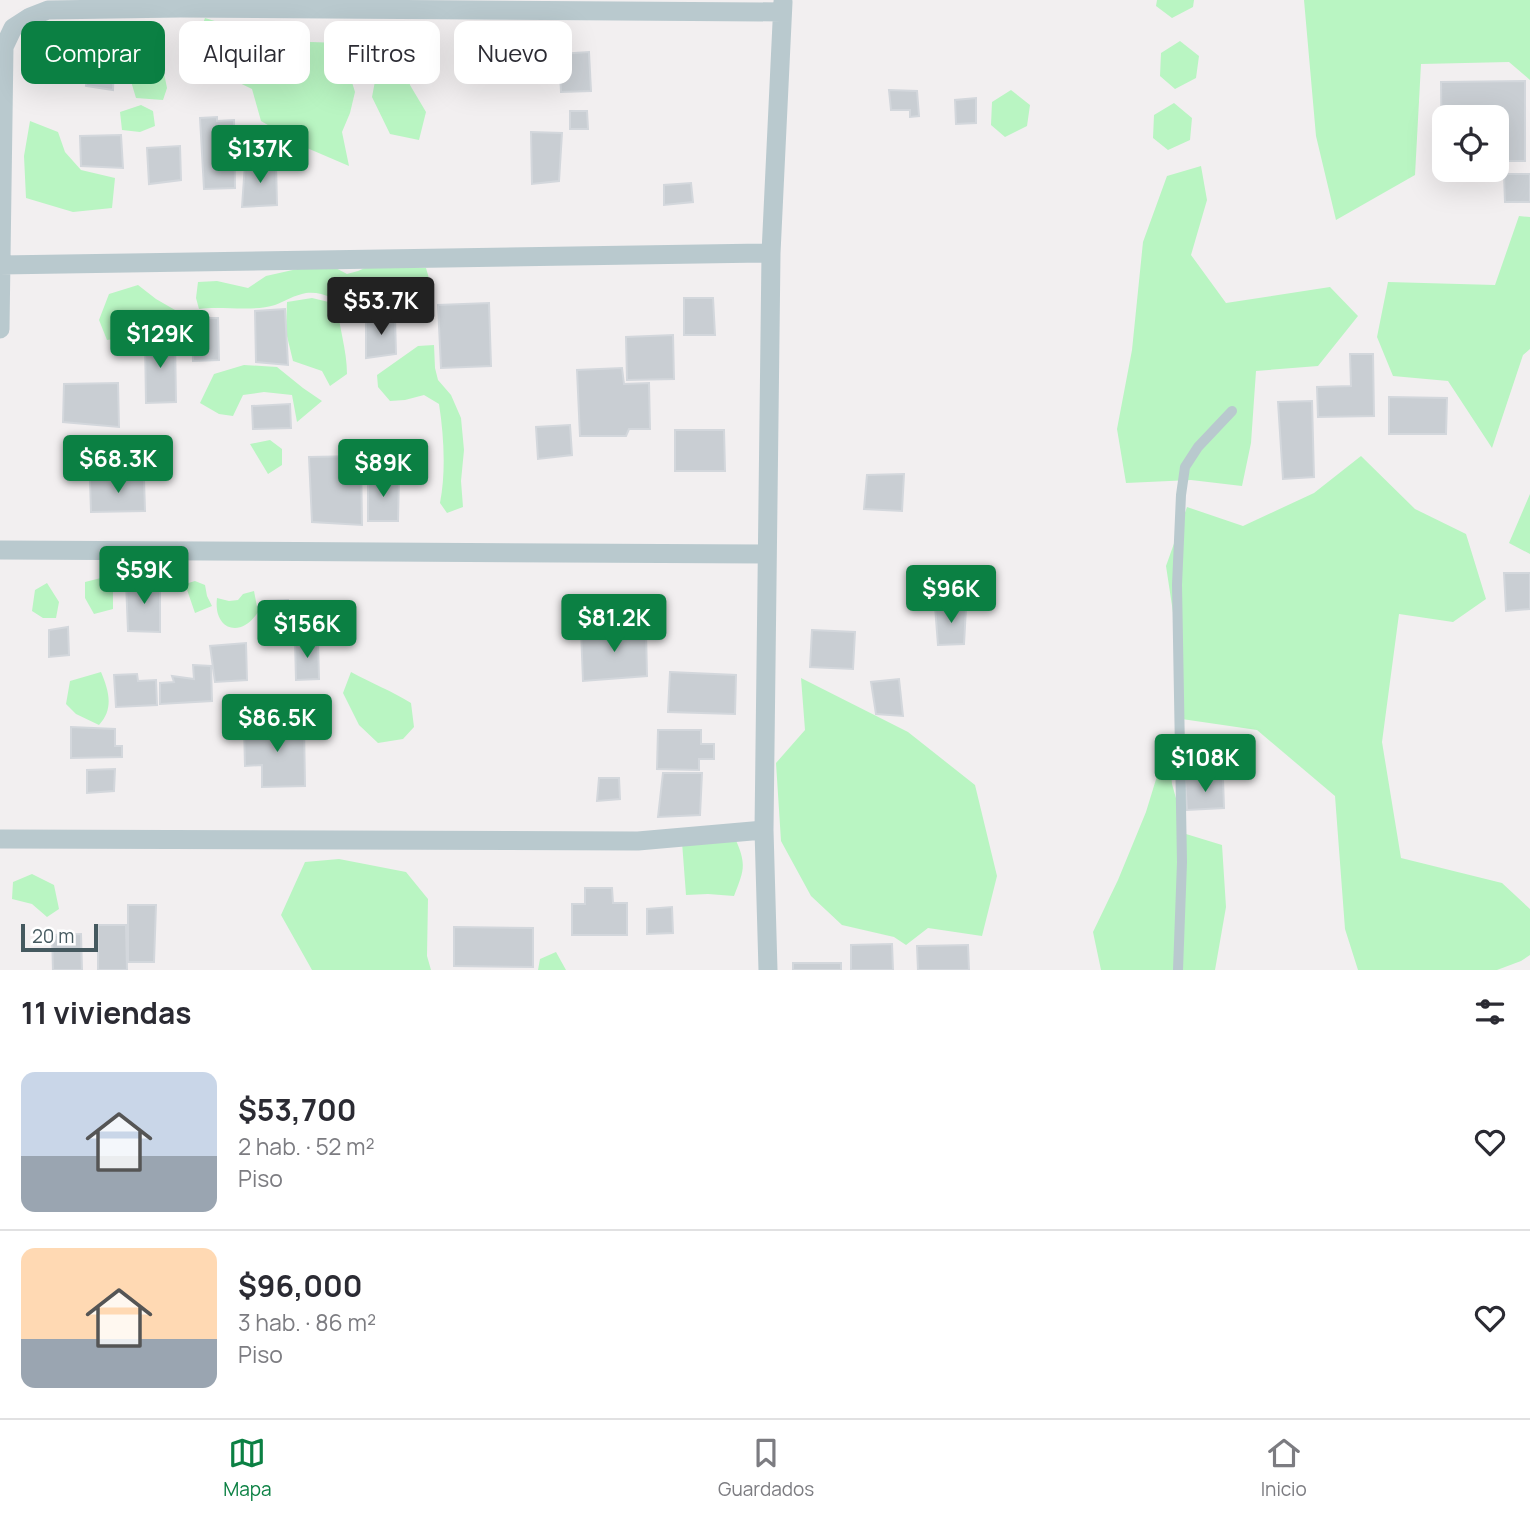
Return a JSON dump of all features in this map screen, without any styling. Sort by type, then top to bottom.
[{"type":"street","points":[[0,329],[4,47],[13,28],[30,17],[48,10],[180,4],[783,6],[771,253],[766,554],[764,830],[768,970]]},
{"type":"street","points":[[0,265],[771,253]]},
{"type":"street","points":[[0,550],[766,554]]},
{"type":"street","points":[[0,828],[0,845]]},
{"type":"street","points":[[0,839],[638,841],[764,830]]},
{"type":"lane","points":[[1178,970],[1182,862],[1177,585],[1181,495],[1185,467],[1198,447],[1232,411]]},
{"type":"green space","points":[[1157,0],[1194,0],[1193,7],[1172,18],[1156,6]]},
{"type":"green space","points":[[1304,0],[1530,0],[1530,80],[1509,62],[1421,64],[1415,175],[1336,220],[1316,136]]},
{"type":"green space","points":[[1180,41],[1199,56],[1196,78],[1175,89],[1160,76],[1161,53]]},
{"type":"green space","points":[[310,42],[324,42],[324,84],[353,84],[355,92],[342,132],[349,166],[307,148],[261,121],[252,89],[242,84],[310,84]]},
{"type":"green space","points":[[165,78],[167,88],[163,100],[136,98],[132,84],[165,84]]},
{"type":"green space","points":[[374,84],[410,84],[426,112],[419,140],[390,134],[372,97]]},
{"type":"green space","points":[[1011,90],[1030,105],[1027,126],[1005,137],[991,125],[992,102]]},
{"type":"green space","points":[[1174,103],[1192,118],[1190,140],[1168,150],[1153,138],[1154,115]]},
{"type":"green space","points":[[141,105],[153,111],[155,126],[140,132],[122,130],[120,112]]},
{"type":"green space","points":[[30,121],[58,132],[65,152],[81,170],[115,178],[112,208],[73,212],[26,198],[24,156]]},
{"type":"green space","points":[[1201,166],[1207,200],[1191,255],[1226,303],[1330,287],[1358,316],[1318,366],[1256,371],[1251,443],[1242,486],[1191,480],[1126,483],[1117,429],[1132,350],[1143,242],[1167,176]]},
{"type":"green space","points":[[1519,216],[1530,217],[1530,349],[1523,355],[1492,448],[1448,381],[1393,376],[1377,337],[1388,282],[1495,285]]},
{"type":"green space","points":[[330,265],[347,274],[367,267],[426,268],[430,282],[423,307],[421,311],[404,314],[398,300],[349,302],[306,293],[267,307],[199,309],[196,298],[198,282],[217,281],[248,288],[266,276]]},
{"type":"green space","points":[[138,285],[182,314],[179,329],[153,327],[129,337],[107,340],[99,320],[109,294]]},
{"type":"green space","points":[[312,298],[337,304],[347,374],[330,386],[322,371],[293,361],[286,332],[287,302]]},
{"type":"green space","points":[[434,345],[438,380],[451,395],[461,418],[464,450],[461,481],[463,507],[447,513],[440,503],[444,454],[439,404],[424,395],[390,401],[378,387],[377,375],[418,346]]},
{"type":"green space","points":[[244,365],[277,367],[322,401],[297,422],[292,395],[264,392],[243,395],[233,416],[219,414],[200,403],[214,374]]},
{"type":"green space","points":[[270,440],[282,449],[282,465],[268,474],[250,444]]},
{"type":"green space","points":[[1361,456],[1415,509],[1466,534],[1486,599],[1453,622],[1399,614],[1382,742],[1401,858],[1502,883],[1530,909],[1530,955],[1497,970],[1358,970],[1345,929],[1335,796],[1257,730],[1175,718],[1181,665],[1166,566],[1187,507],[1243,526],[1314,493]]},
{"type":"green space","points":[[1530,494],[1530,554],[1509,543]]},
{"type":"green space","points":[[101,578],[113,587],[113,609],[94,614],[85,598],[85,582]]},
{"type":"green space","points":[[195,581],[205,585],[212,606],[195,613],[185,584]]},
{"type":"green space","points":[[47,583],[59,602],[56,618],[43,618],[32,611],[35,590]]},
{"type":"green space","points":[[254,591],[258,612],[251,620],[237,628],[224,624],[219,617],[217,598],[238,600],[243,594]]},
{"type":"green space","points":[[101,672],[109,700],[107,713],[99,725],[76,714],[66,704],[70,681]]},
{"type":"green space","points":[[351,672],[411,703],[414,727],[403,739],[378,743],[359,725],[343,693]]},
{"type":"green space","points":[[801,678],[908,732],[975,785],[997,876],[982,936],[928,928],[906,945],[894,937],[842,925],[811,896],[781,841],[776,763],[805,730]]},
{"type":"green space","points":[[1168,740],[1172,784],[1186,834],[1222,845],[1226,907],[1215,970],[1101,970],[1093,932],[1146,812]]},
{"type":"green space","points":[[735,838],[743,867],[734,896],[686,895],[682,842]]},
{"type":"green space","points":[[339,859],[406,872],[428,899],[427,956],[431,970],[312,970],[281,915],[305,862]]},
{"type":"green space","points":[[32,874],[54,885],[59,909],[47,917],[32,904],[12,899],[13,882]]},
{"type":"green space","points":[[556,952],[566,970],[538,970],[540,959]]},
{"type":"building","points":[[589,52],[591,91],[561,92],[561,84],[572,84],[572,53]]},
{"type":"building","points":[[1525,81],[1525,161],[1509,161],[1509,105],[1441,105],[1441,82]]},
{"type":"building","points":[[113,84],[113,90],[86,86]]},
{"type":"building","points":[[889,90],[917,91],[919,116],[910,117],[910,110],[891,110]]},
{"type":"building","points":[[976,98],[976,123],[956,124],[955,100]]},
{"type":"building","points":[[570,111],[587,111],[588,129],[570,129]]},
{"type":"building","points":[[217,117],[217,121],[234,120],[235,188],[204,189],[200,118]]},
{"type":"building","points":[[531,132],[562,133],[559,181],[532,184]]},
{"type":"building","points":[[121,135],[123,168],[81,166],[80,136]]},
{"type":"building","points":[[180,146],[181,180],[149,184],[147,148]]},
{"type":"building","points":[[276,162],[277,205],[242,207],[245,164]]},
{"type":"building","points":[[1509,174],[1530,174],[1530,202],[1505,202],[1504,182],[1509,182]]},
{"type":"building","points":[[691,183],[693,202],[664,205],[664,185]]},
{"type":"building","points":[[684,298],[713,298],[715,335],[684,335]]},
{"type":"building","points":[[489,303],[491,366],[441,368],[438,305]]},
{"type":"building","points":[[285,309],[288,365],[256,362],[255,311]]},
{"type":"building","points":[[395,317],[396,354],[366,358],[366,318]]},
{"type":"building","points":[[192,318],[218,318],[219,360],[193,361]]},
{"type":"building","points":[[673,335],[674,379],[627,380],[626,337]]},
{"type":"building","points":[[175,338],[176,402],[146,403],[145,339]]},
{"type":"building","points":[[1350,354],[1373,354],[1374,416],[1318,417],[1317,387],[1351,386]]},
{"type":"building","points":[[622,368],[624,384],[649,383],[650,429],[629,429],[626,436],[580,436],[577,370]]},
{"type":"building","points":[[118,383],[119,427],[63,422],[64,384]]},
{"type":"building","points":[[1389,397],[1447,398],[1446,434],[1389,434]]},
{"type":"building","points":[[1312,401],[1314,477],[1283,479],[1278,402]]},
{"type":"building","points":[[290,404],[291,428],[253,429],[252,406]]},
{"type":"building","points":[[570,425],[572,455],[538,459],[536,427]]},
{"type":"building","points":[[675,430],[724,430],[725,471],[675,471]]},
{"type":"building","points":[[361,456],[362,525],[312,522],[309,457]]},
{"type":"building","points":[[904,474],[902,511],[864,509],[867,475]]},
{"type":"building","points":[[399,476],[398,521],[368,521],[368,478]]},
{"type":"building","points":[[144,479],[145,511],[91,512],[90,480]]},
{"type":"building","points":[[1504,573],[1530,573],[1530,609],[1506,611]]},
{"type":"building","points":[[160,581],[160,632],[128,631],[126,582]]},
{"type":"building","points":[[288,600],[289,645],[266,645],[266,601]]},
{"type":"building","points":[[935,606],[966,608],[964,644],[938,645]]},
{"type":"building","points":[[68,627],[69,655],[49,657],[49,630]]},
{"type":"building","points":[[581,630],[646,631],[647,676],[583,681]]},
{"type":"building","points":[[812,630],[855,632],[853,669],[810,667]]},
{"type":"building","points":[[318,639],[319,679],[296,680],[295,640]]},
{"type":"building","points":[[246,643],[247,680],[215,682],[210,646]]},
{"type":"building","points":[[193,665],[211,666],[212,701],[160,704],[160,683],[174,682],[172,676],[194,679]]},
{"type":"building","points":[[670,672],[736,675],[735,714],[668,712]]},
{"type":"building","points":[[137,674],[138,681],[156,680],[157,705],[116,707],[114,675]]},
{"type":"building","points":[[899,679],[903,716],[876,714],[871,682]]},
{"type":"building","points":[[304,724],[305,786],[262,787],[262,765],[245,766],[244,726]]},
{"type":"building","points":[[71,727],[115,729],[115,746],[122,746],[122,757],[71,758]]},
{"type":"building","points":[[658,730],[701,730],[701,744],[714,744],[714,759],[699,759],[699,770],[657,769]]},
{"type":"building","points":[[115,769],[114,791],[87,793],[87,770]]},
{"type":"building","points":[[663,773],[702,773],[700,815],[658,817]]},
{"type":"building","points":[[599,778],[619,778],[620,799],[597,801]]},
{"type":"building","points":[[1185,779],[1223,779],[1224,808],[1187,810]]},
{"type":"building","points":[[585,888],[612,888],[613,903],[627,903],[627,935],[572,935],[572,904],[585,904]]},
{"type":"building","points":[[128,905],[156,905],[154,962],[128,962]]},
{"type":"building","points":[[672,907],[673,933],[647,934],[647,909]]},
{"type":"building","points":[[98,925],[126,925],[127,970],[98,970]]},
{"type":"building","points":[[454,927],[533,928],[533,967],[454,966]]},
{"type":"building","points":[[81,934],[82,970],[53,970],[52,935]]},
{"type":"building","points":[[892,944],[893,970],[851,970],[851,945]]},
{"type":"building","points":[[968,945],[969,970],[918,970],[917,946]]},
{"type":"building","points":[[793,963],[841,963],[841,970],[793,970]]}]
